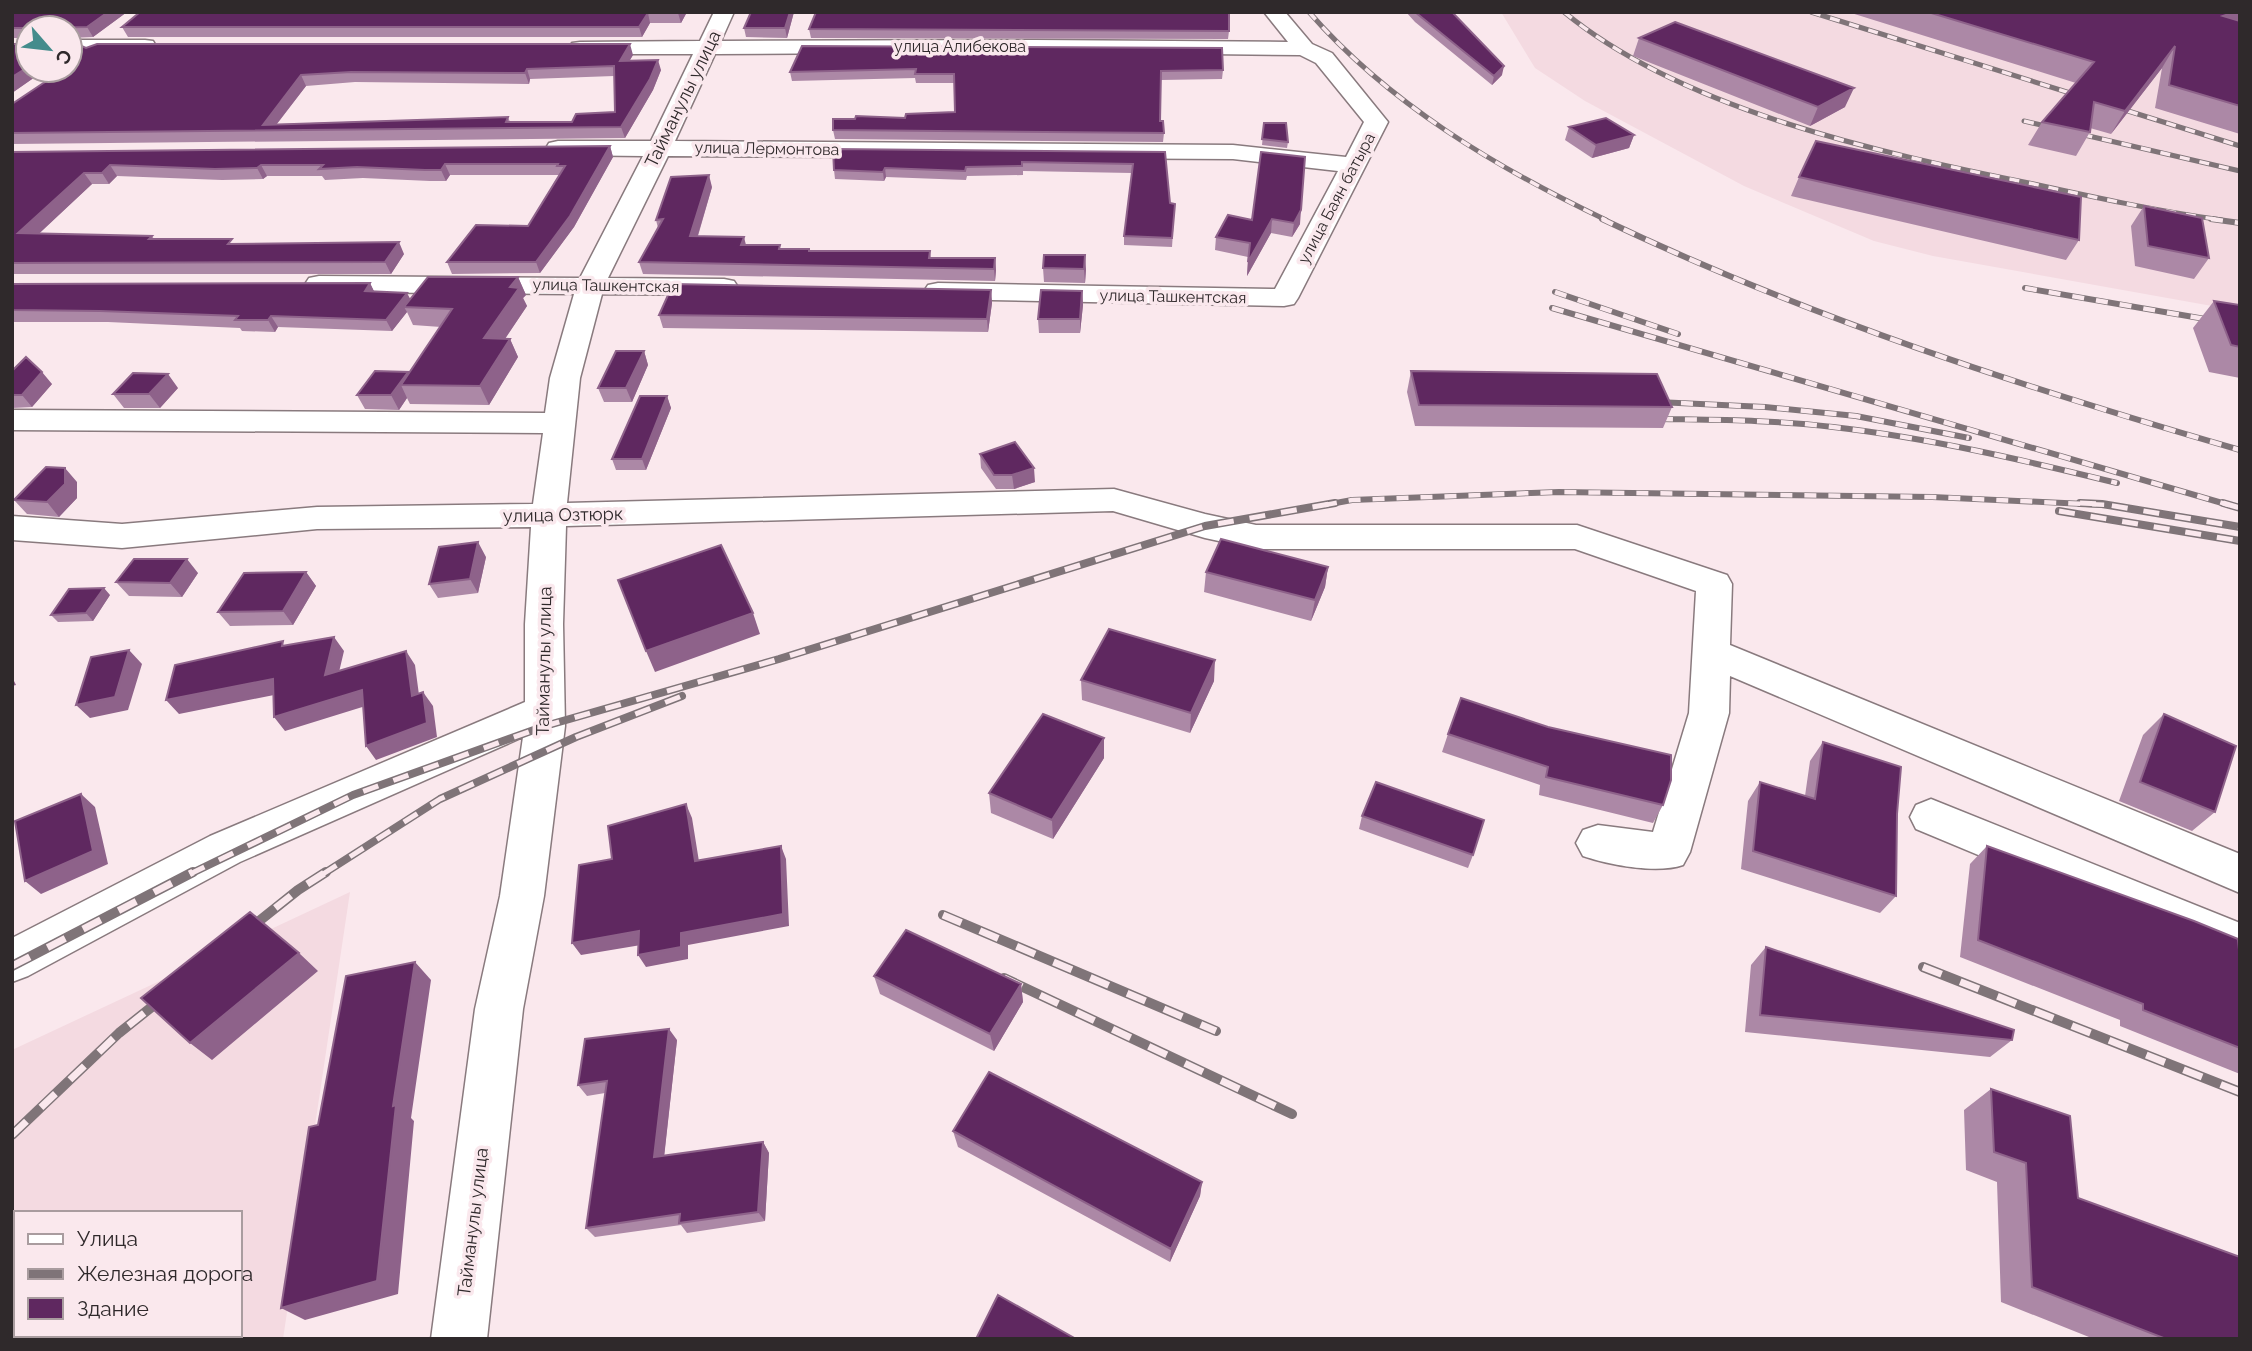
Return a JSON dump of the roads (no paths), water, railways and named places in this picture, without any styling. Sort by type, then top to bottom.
[{"type":"street","name":"Тайманулы улица","points":[[459,1339],[499,1009],[522,896],[545,726],[544,624],[549,516],[565,378],[591,284],[724,12]]},
{"type":"street","name":"улица Баян батыра","points":[[1274,12],[1304,49],[1324,58],[1376,121],[1284,298]]},
{"type":"street","points":[[84,56],[127,26]]},
{"type":"street","points":[[84,46],[168,46]]},
{"type":"street","name":"улица Алибекова","points":[[556,47],[1036,46],[1304,49]]},
{"type":"street","name":"улица Лермонтова","points":[[536,148],[1233,152],[1353,165]]},
{"type":"street","name":"улица Ташкентская","points":[[288,284],[591,284],[757,288]]},
{"type":"street","name":"улица Ташкентская","points":[[909,290],[1284,298]]},
{"type":"street","points":[[12,420],[560,423]]},
{"type":"street","name":"улица Озтюрк","points":[[12,528],[122,536],[317,518],[549,516],[1114,500],[1205,526],[1256,537],[1577,537],[1714,584],[1712,653]]},
{"type":"street","points":[[1598,843],[1668,852],[1709,713],[1712,653],[2240,874]]},
{"type":"street","points":[[12,961],[225,849],[544,711]]},
{"type":"street","points":[[1931,817],[2240,944]]},
{"type":"railway","points":[[1309,12],[1340,45],[1409,105],[1485,156],[1606,220]]},
{"type":"railway","points":[[1564,12],[1612,46],[1666,76],[1785,123],[1848,142],[1971,171],[2222,220]]},
{"type":"railway","points":[[1811,12],[2086,98]]},
{"type":"railway","points":[[2109,105],[2240,146]]},
{"type":"railway","points":[[2024,121],[2240,171]]},
{"type":"railway","points":[[1602,219],[1758,288],[1916,348],[2077,401],[2240,450]]},
{"type":"railway","points":[[2211,219],[2240,223]]},
{"type":"railway","points":[[2025,288],[2240,325]]},
{"type":"railway","points":[[1555,292],[1678,334]]},
{"type":"railway","points":[[1552,308],[2229,505]]},
{"type":"railway","points":[[1657,402],[1765,407],[1856,416],[1969,438]]},
{"type":"railway","points":[[1661,419],[1790,423],[1905,437],[1976,450],[2117,483]]},
{"type":"railway","points":[[1325,505],[1352,500],[1559,492],[1932,497],[2107,505]]},
{"type":"railway","points":[[190,874],[353,795],[545,726],[779,659],[1205,526],[1335,503]]},
{"type":"railway","points":[[2080,503],[2102,504],[2240,527]]},
{"type":"railway","points":[[2223,503],[2240,508]]},
{"type":"railway","points":[[2059,511],[2240,541]]},
{"type":"railway","points":[[323,874],[440,799],[576,737],[682,696]]},
{"type":"railway","points":[[12,966],[193,872]]},
{"type":"railway","points":[[244,933],[298,890],[326,872]]},
{"type":"railway","points":[[943,915],[1216,1031]]},
{"type":"railway","points":[[1923,967],[2240,1092]]},
{"type":"railway","points":[[1004,978],[1292,1114]]},
{"type":"railway","points":[[12,1135],[119,1033],[168,994]]}]
